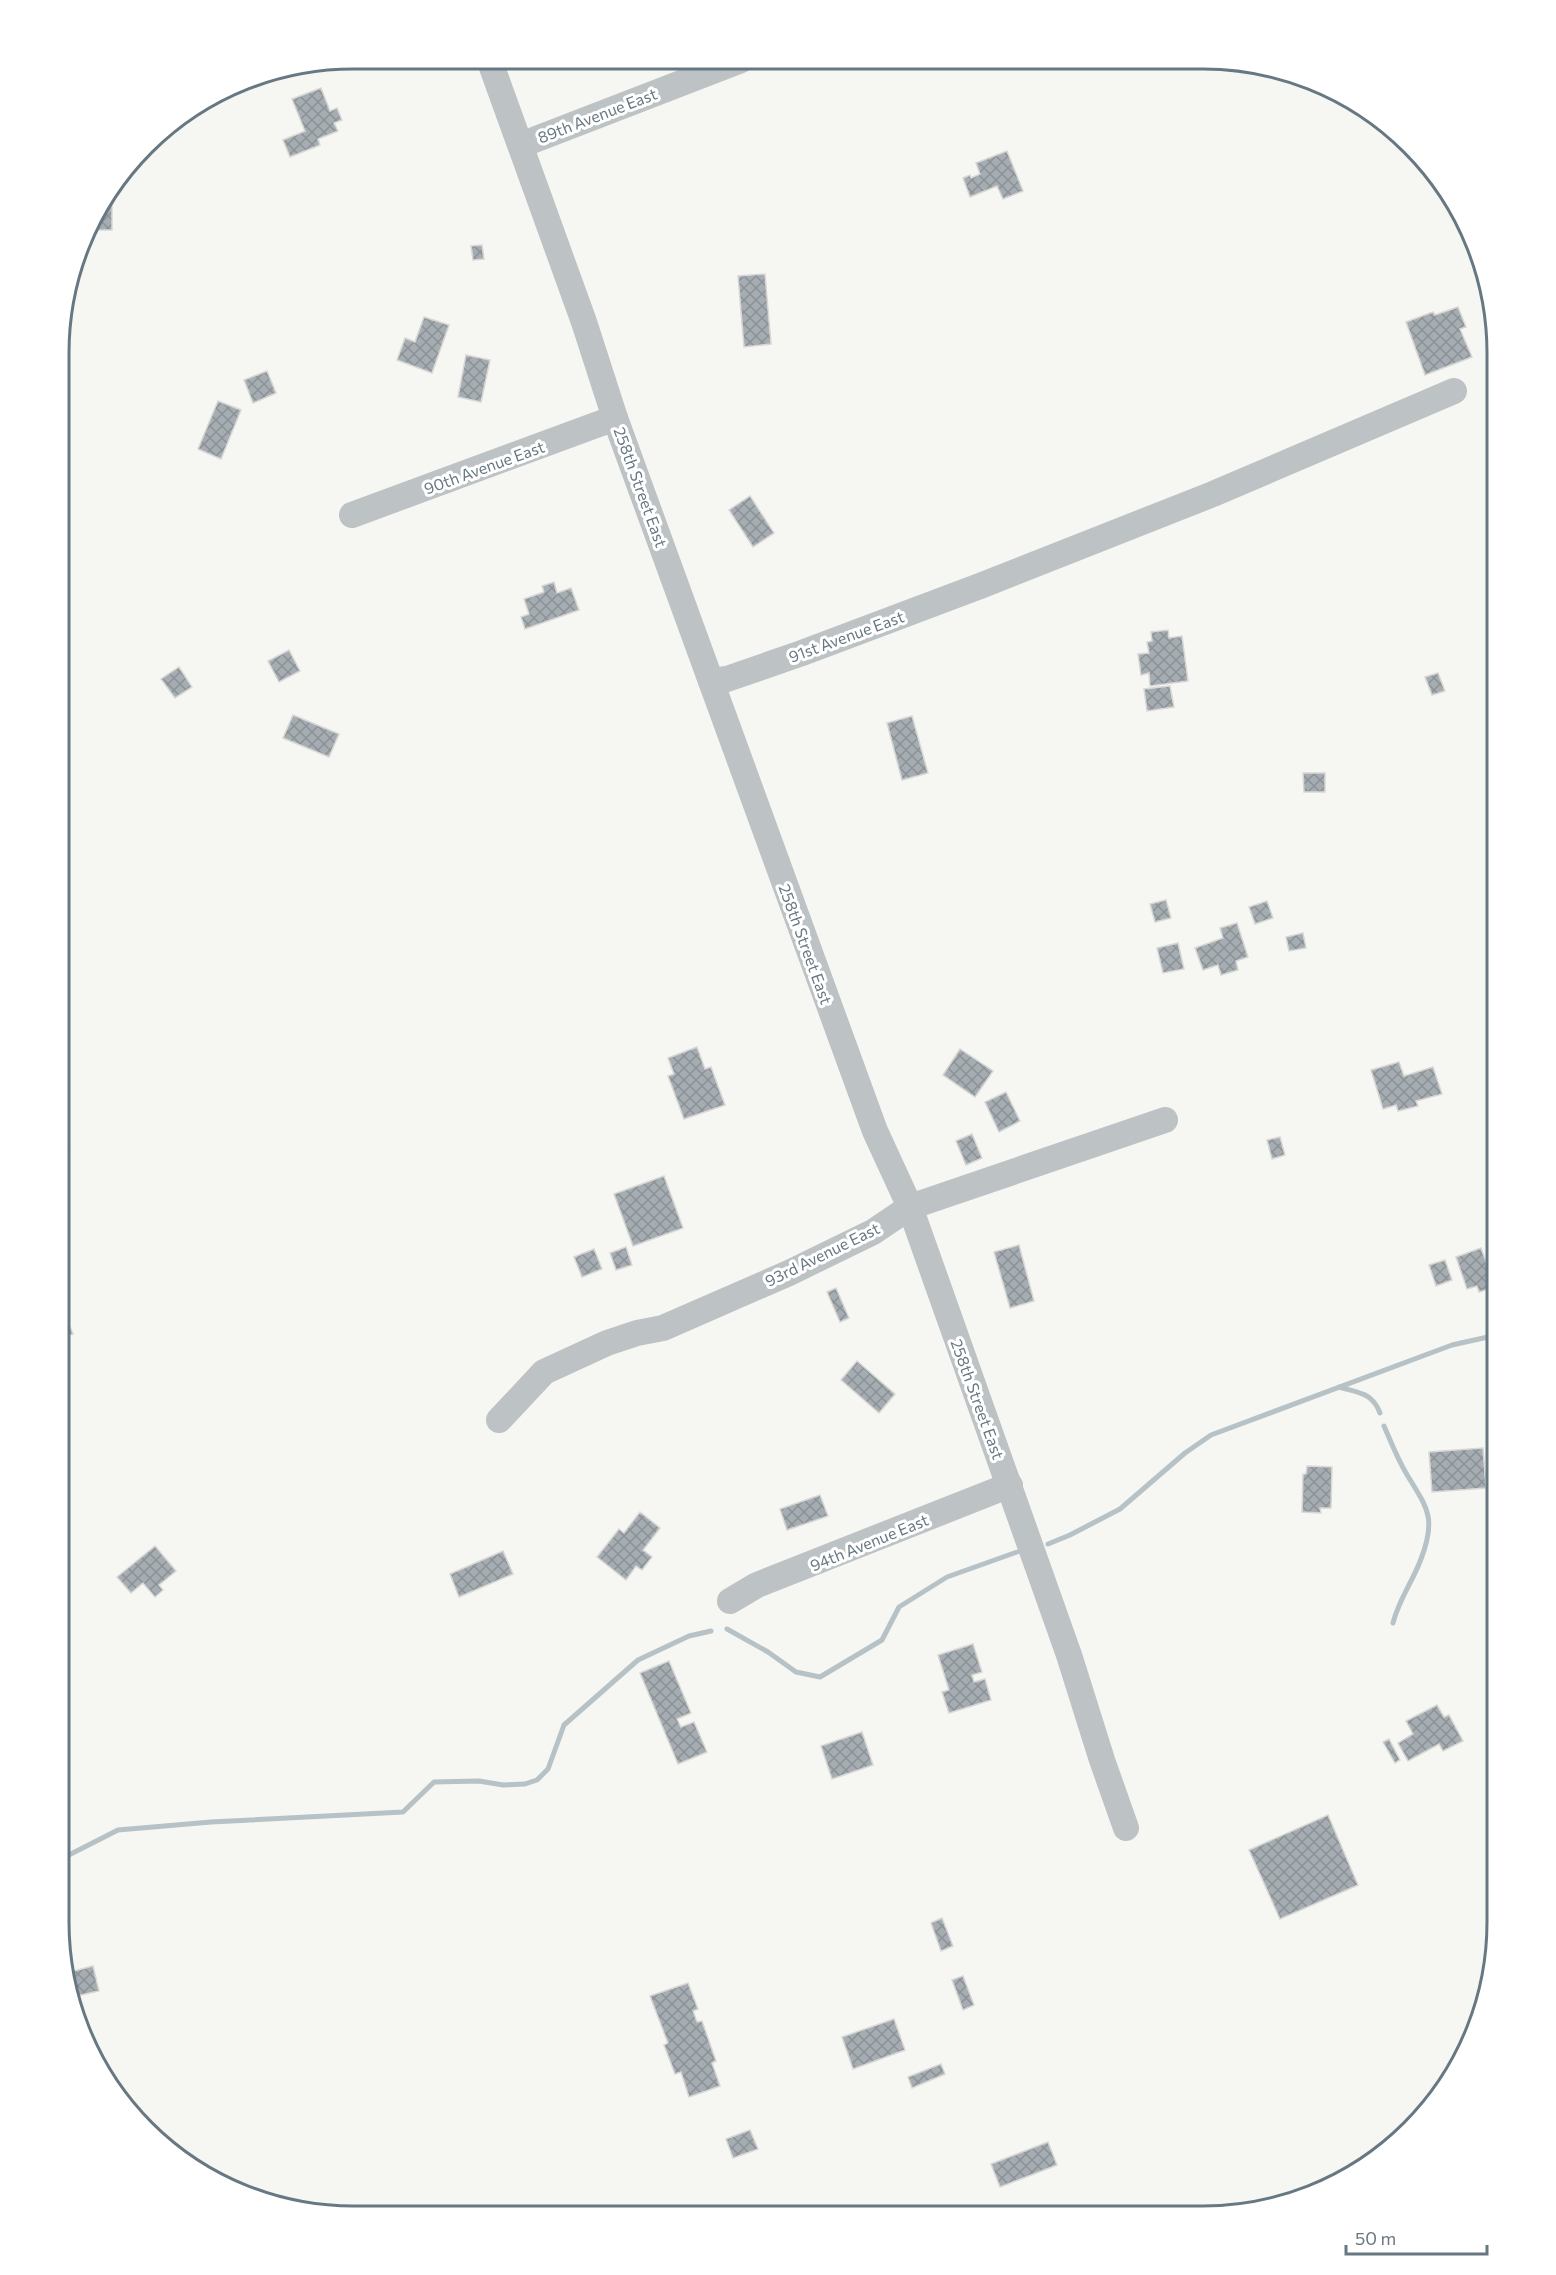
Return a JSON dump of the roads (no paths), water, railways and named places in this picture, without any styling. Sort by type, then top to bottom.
[{"type":"street","name":"258th Street East","points":[[493,69],[584,322],[615,418],[875,1131],[909,1206],[1010,1485],[1070,1655],[1102,1760],[1126,1828]]},
{"type":"street","name":"89th Avenue East","points":[[521,145],[717,69]]},
{"type":"street","name":"91st Avenue East","points":[[711,681],[727,679],[802,653],[980,586],[1213,494],[1454,391]]},
{"type":"street","name":"90th Avenue East","points":[[352,515],[615,418]]},
{"type":"street","name":"93rd Avenue East","points":[[499,1420],[544,1372],[607,1343],[637,1333],[663,1328],[789,1273],[873,1232],[909,1206],[1165,1120]]},
{"type":"street","name":"94th Avenue East","points":[[730,1602],[757,1585],[1010,1485]]},
{"type":"waterway","points":[[1048,1544],[1120,1509],[1185,1453],[1211,1435],[1452,1345],[1487,1337]]},
{"type":"waterway","points":[[1339,1387],[1369,1397],[1380,1413]]},
{"type":"waterway","points":[[1384,1426],[1400,1462],[1424,1505],[1429,1523],[1426,1545],[1421,1559],[1393,1623]]},
{"type":"waterway","points":[[727,1629],[768,1652],[796,1672],[820,1677],[882,1640],[899,1607],[947,1577],[1017,1552]]},
{"type":"waterway","points":[[69,1855],[118,1830],[211,1822],[403,1812],[434,1782],[479,1781],[503,1785],[525,1784],[537,1780],[548,1769],[564,1725],[638,1660],[689,1636],[711,1631]]}]
